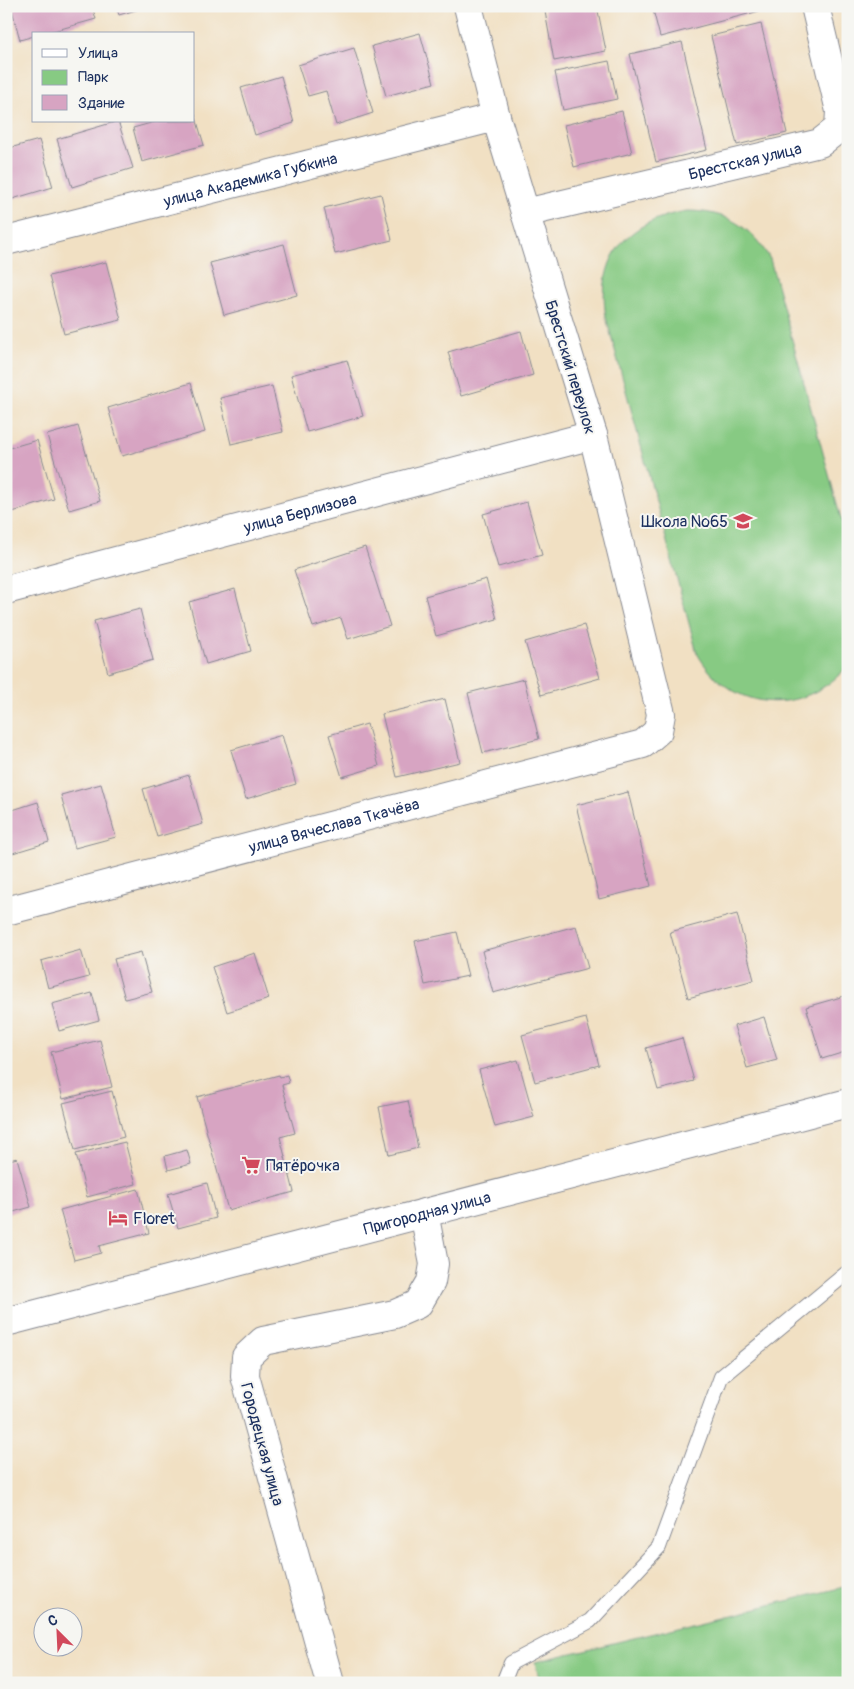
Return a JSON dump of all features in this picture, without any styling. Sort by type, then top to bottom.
[{"type":"street","name":"Брестский переулок","points":[[468,6],[496,117],[593,435],[661,714],[658,731]]},
{"type":"street","name":"Брестская улица","points":[[525,213],[820,143],[839,128],[840,111],[814,6]]},
{"type":"street","name":"улица Академика Губкина","points":[[6,241],[496,117]]},
{"type":"street","name":"улица Берлизова","points":[[6,590],[593,435]]},
{"type":"street","name":"улица Вячеслава Ткачёва","points":[[6,911],[643,744],[658,731]]},
{"type":"street","name":"Пригородная улица","points":[[6,1322],[848,1103]]},
{"type":"street","name":"Городецкая улица","points":[[330,1683],[245,1376],[246,1357],[263,1341],[395,1314],[418,1304],[431,1282],[434,1264],[424,1213]]},
{"type":"lane","points":[[503,1683],[511,1663],[590,1621],[659,1547],[721,1376],[848,1272]]},
{"type":"green space","name":"Школа №65","points":[[687,211],[714,214],[736,223],[746,229],[763,247],[770,259],[848,544],[848,666],[830,683],[810,694],[789,700],[768,702],[748,697],[729,688],[711,673],[697,653],[606,317],[604,295],[606,276],[612,259],[621,244],[648,223]]},
{"type":"green space","points":[[848,1586],[848,1683],[540,1683],[535,1662]]},
{"type":"building","points":[[11,6],[92,6],[96,19],[50,32],[32,32],[32,37],[20,40]]},
{"type":"building","points":[[116,6],[146,6],[146,7],[119,15]]},
{"type":"building","points":[[544,6],[597,6],[606,51],[554,61]]},
{"type":"building","points":[[652,6],[770,6],[771,8],[660,37]]},
{"type":"building","points":[[761,24],[787,133],[737,145],[711,36]]},
{"type":"building","points":[[420,33],[434,83],[386,96],[372,46]]},
{"type":"building","points":[[682,42],[707,150],[656,162],[630,54]]},
{"type":"building","points":[[354,48],[373,113],[336,125],[326,91],[308,96],[298,65]]},
{"type":"building","points":[[609,61],[617,99],[563,110],[555,72]]},
{"type":"building","points":[[281,76],[294,123],[255,135],[241,88]]},
{"type":"building","points":[[622,111],[632,153],[574,167],[564,125]]},
{"type":"building","points":[[195,114],[204,145],[142,162],[133,128],[154,122],[195,122]]},
{"type":"building","points":[[118,122],[133,168],[72,187],[57,139]]},
{"type":"building","points":[[39,140],[53,187],[9,200],[6,189],[6,149]]},
{"type":"building","points":[[381,194],[392,240],[335,254],[324,208]]},
{"type":"building","points":[[284,244],[297,295],[224,315],[210,263]]},
{"type":"building","points":[[106,262],[121,320],[64,334],[49,276]]},
{"type":"building","points":[[521,331],[533,375],[461,396],[448,352]]},
{"type":"building","points":[[347,360],[363,416],[307,432],[291,375]]},
{"type":"building","points":[[191,383],[205,432],[122,456],[108,408]]},
{"type":"building","points":[[272,386],[283,432],[231,444],[220,398]]},
{"type":"building","points":[[78,426],[100,501],[69,510],[47,435]]},
{"type":"building","points":[[37,440],[54,499],[6,514],[6,449]]},
{"type":"building","points":[[527,502],[542,555],[498,567],[483,514]]},
{"type":"building","points":[[365,547],[390,626],[348,639],[341,618],[313,627],[294,570]]},
{"type":"building","points":[[486,579],[497,619],[436,636],[425,596]]},
{"type":"building","points":[[235,589],[251,651],[206,664],[189,602]]},
{"type":"building","points":[[140,609],[153,660],[108,673],[94,621]]},
{"type":"building","points":[[584,625],[600,678],[541,695],[525,642]]},
{"type":"building","points":[[524,679],[539,739],[483,753],[468,693]]},
{"type":"building","points":[[445,699],[460,762],[397,777],[382,714]]},
{"type":"building","points":[[367,724],[379,766],[342,777],[329,735]]},
{"type":"building","points":[[282,735],[296,784],[246,799],[231,750]]},
{"type":"building","points":[[189,775],[203,824],[157,837],[143,789]]},
{"type":"building","points":[[101,784],[116,837],[75,848],[61,795]]},
{"type":"building","points":[[628,792],[651,886],[599,899],[576,805]]},
{"type":"building","points":[[38,802],[49,842],[6,855],[6,812]]},
{"type":"building","points":[[737,914],[754,980],[688,998],[670,932]]},
{"type":"building","points":[[576,926],[588,968],[493,993],[482,951]]},
{"type":"building","points":[[457,932],[468,976],[425,985],[415,941]]},
{"type":"building","points":[[81,950],[89,977],[48,988],[41,961]]},
{"type":"building","points":[[141,952],[152,992],[125,999],[114,959]]},
{"type":"building","points":[[255,953],[269,999],[227,1012],[212,967]]},
{"type":"building","points":[[92,993],[99,1020],[59,1031],[52,1004]]},
{"type":"building","points":[[848,995],[848,1051],[822,1059],[806,1007]]},
{"type":"building","points":[[764,1017],[777,1060],[747,1068],[734,1026]]},
{"type":"building","points":[[586,1018],[599,1065],[535,1082],[522,1035]]},
{"type":"building","points":[[682,1038],[694,1081],[658,1090],[646,1048]]},
{"type":"building","points":[[100,1040],[112,1087],[63,1099],[51,1052]]},
{"type":"building","points":[[518,1060],[534,1117],[495,1127],[479,1070]]},
{"type":"building","name":"Пятёрочка","points":[[279,1075],[280,1077],[287,1075],[289,1083],[282,1085],[295,1133],[280,1137],[294,1192],[228,1210],[197,1097]]},
{"type":"building","points":[[112,1091],[124,1137],[75,1150],[63,1103]]},
{"type":"building","points":[[408,1101],[418,1148],[389,1155],[379,1107]]},
{"type":"building","points":[[125,1142],[136,1184],[87,1197],[76,1154]]},
{"type":"building","points":[[187,1150],[191,1164],[168,1170],[165,1156]]},
{"type":"building","points":[[17,1158],[31,1207],[6,1214],[6,1161]]},
{"type":"building","points":[[207,1183],[216,1218],[178,1228],[168,1194]]},
{"type":"building","name":"Floret","points":[[138,1189],[149,1233],[99,1246],[101,1253],[74,1260],[60,1210]]},
{"type":"place","name":"Школа №65","points":[[743,521]]},
{"type":"place","name":"Пятёрочка","points":[[251,1165]]},
{"type":"place","name":"Floret","points":[[118,1218]]}]
